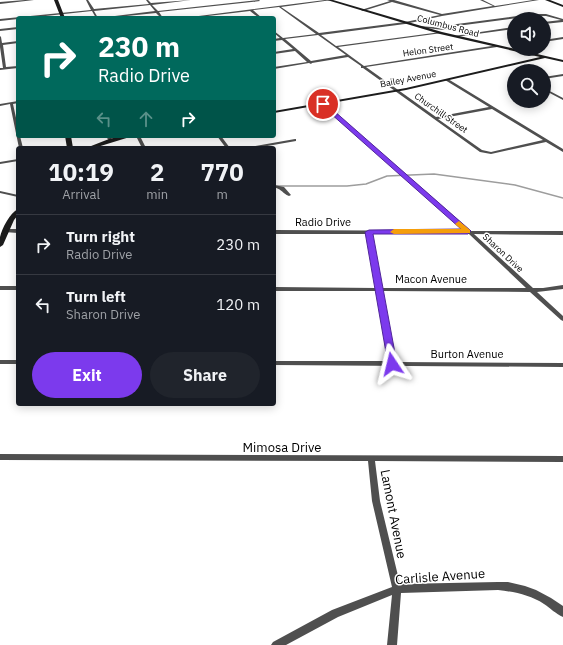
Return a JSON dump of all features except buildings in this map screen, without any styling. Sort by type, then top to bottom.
[{"type":"street","points":[[0,3],[32,0]]},
{"type":"street","points":[[56,0],[62,16]]},
{"type":"street","points":[[87,0],[98,16]]},
{"type":"street","points":[[147,0],[160,16]]},
{"type":"street","points":[[35,16],[190,0]]},
{"type":"street","points":[[238,0],[259,16]]},
{"type":"street","points":[[202,16],[330,0]]},
{"type":"street","name":"Columbus Road","points":[[330,0],[441,33],[507,48]]},
{"type":"street","points":[[388,0],[442,15]]},
{"type":"street","points":[[362,10],[403,0]]},
{"type":"street","points":[[481,0],[495,6]]},
{"type":"street","points":[[276,40],[405,22],[538,0]]},
{"type":"street","points":[[547,0],[563,6]]},
{"type":"street","points":[[178,1],[193,16]]},
{"type":"street","points":[[134,16],[157,12],[259,1]]},
{"type":"street","points":[[119,4],[127,16]]},
{"type":"street","name":"Churchill Street","points":[[280,7],[362,67],[485,153],[545,141]]},
{"type":"street","points":[[419,27],[444,29],[457,25],[532,15],[546,15],[563,20]]},
{"type":"street","points":[[0,20],[16,18]]},
{"type":"street","points":[[551,22],[563,20]]},
{"type":"street","points":[[0,30],[16,28]]},
{"type":"street","points":[[455,36],[507,29]]},
{"type":"street","points":[[334,47],[441,33]]},
{"type":"street","points":[[276,34],[311,63]]},
{"type":"street","points":[[0,37],[5,69]]},
{"type":"street","points":[[551,40],[563,38]]},
{"type":"street","points":[[0,44],[16,42]]},
{"type":"street","name":"Helon Street","points":[[362,67],[497,46]]},
{"type":"street","points":[[276,53],[296,50]]},
{"type":"street","points":[[276,68],[348,56]]},
{"type":"street","name":"Columbus Road","points":[[541,56],[563,61]]},
{"type":"street","name":"Bailey Avenue","points":[[276,112],[397,91],[545,57]]},
{"type":"street","points":[[0,69],[16,67]]},
{"type":"street","points":[[551,77],[563,75]]},
{"type":"street","points":[[447,80],[563,151]]},
{"type":"street","points":[[551,92],[563,98]]},
{"type":"street","points":[[0,105],[16,102]]},
{"type":"street","points":[[11,103],[16,125]]},
{"type":"street","name":"Sharon Drive","points":[[323,104],[468,231],[563,320]]},
{"type":"street","points":[[436,118],[492,108]]},
{"type":"street","points":[[92,146],[109,138]]},
{"type":"street","points":[[220,138],[226,146]]},
{"type":"street","points":[[260,146],[295,140]]},
{"type":"street","points":[[0,163],[16,160]]},
{"type":"street","points":[[276,186],[282,188],[289,195]]},
{"type":"street","points":[[0,192],[16,196]]},
{"type":"street","points":[[0,245],[16,214]]},
{"type":"street","points":[[6,231],[16,231]]},
{"type":"street","name":"Radio Drive","points":[[276,232],[468,231],[563,233]]},
{"type":"street","points":[[369,232],[392,364]]},
{"type":"street","name":"Macon Avenue","points":[[276,289],[531,290],[563,287]]},
{"type":"street","points":[[0,288],[16,288]]},
{"type":"street","points":[[0,362],[16,362]]},
{"type":"street","name":"Burton Avenue","points":[[276,363],[563,365]]},
{"type":"street","name":"Mimosa Drive","points":[[0,457],[563,459]]},
{"type":"street","name":"Lamont Avenue","points":[[371,459],[376,500],[397,589],[392,645]]},
{"type":"street","name":"Carlisle Avenue","points":[[276,645],[335,613],[397,589],[513,586],[539,595],[563,612]]},
{"type":"waterway","points":[[276,186],[347,186],[366,184],[387,176],[434,174],[515,185],[563,198]]},
{"type":"slow traffic","points":[[394,232],[468,231],[459,224]]},
{"type":"route","points":[[323,104],[468,231],[369,232],[392,364]]}]
